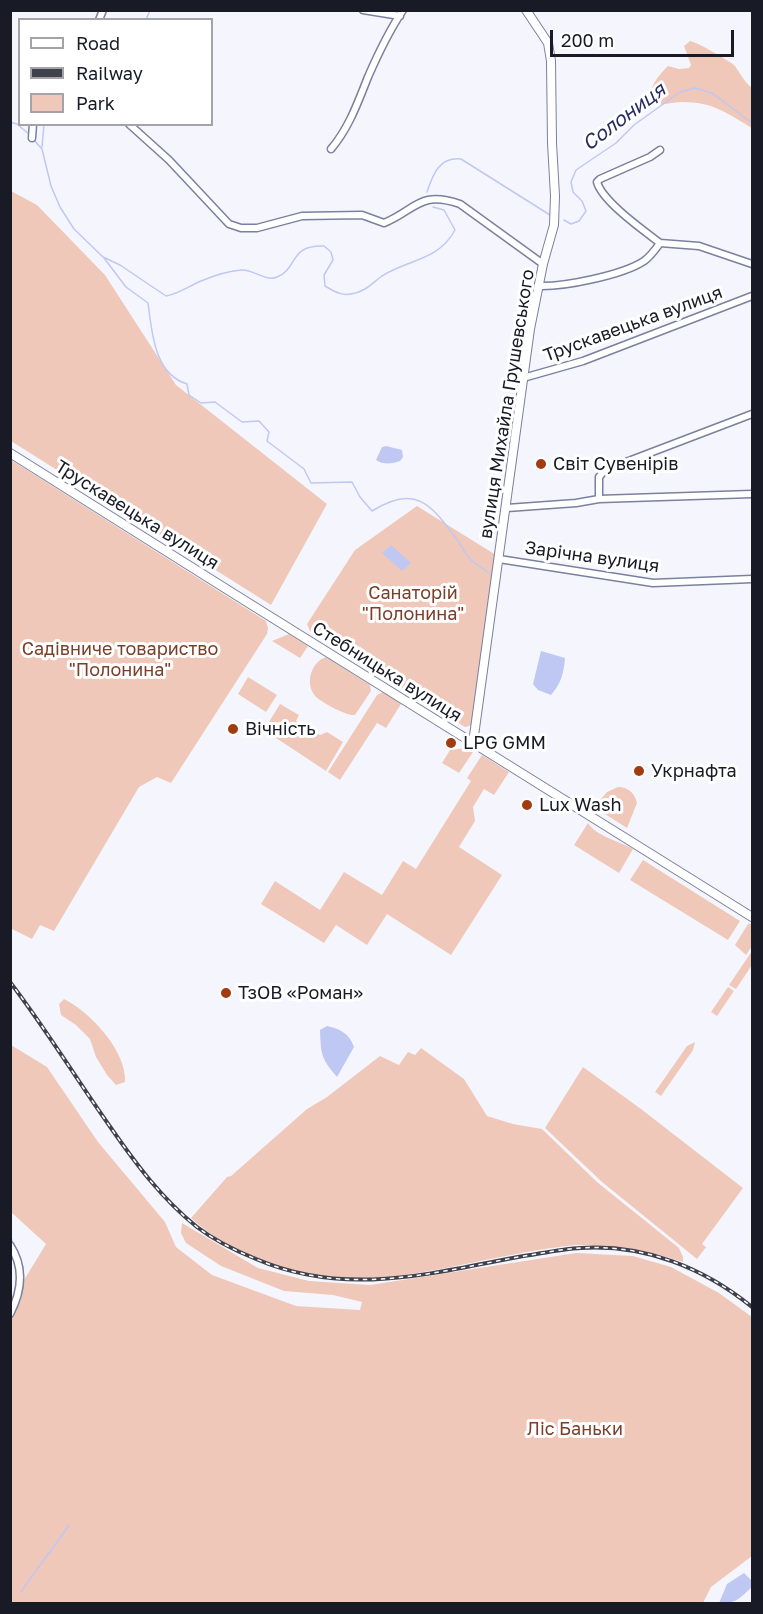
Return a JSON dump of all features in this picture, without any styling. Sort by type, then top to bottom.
[{"type":"street","points":[[331,148],[340,139],[350,120],[390,29],[401,13],[363,10]]},
{"type":"street","name":"вулиця Михайла Грушевського","points":[[474,740],[538,286],[554,225],[551,61],[548,43],[526,10]]},
{"type":"street","points":[[32,138],[33,126]]},
{"type":"street","points":[[131,126],[169,160],[229,224],[241,228],[265,227],[302,216],[362,215],[384,223],[413,205],[434,199],[447,200],[460,204],[543,264]]},
{"type":"street","points":[[660,150],[650,158],[600,179],[597,182],[604,194],[628,220],[660,243],[699,246],[753,264]]},
{"type":"street","points":[[538,286],[567,283],[628,269],[647,259],[660,243]]},
{"type":"street","name":"Трускавецька вулиця","points":[[524,378],[583,361],[753,296]]},
{"type":"street","points":[[599,499],[599,477],[605,470],[753,414]]},
{"type":"street","name":"Трускавецька вулиця","points":[[10,453],[280,623]]},
{"type":"street","points":[[507,508],[599,499],[753,494]]},
{"type":"street","name":"Зарічна вулиця","points":[[499,559],[653,583],[753,579]]},
{"type":"street","name":"Стебницька вулиця","points":[[280,623],[474,740],[753,917]]},
{"type":"street","points":[[10,1245],[15,1253],[22,1280],[18,1299],[10,1314]]},
{"type":"green space","points":[[690,41],[735,66],[752,88],[752,128],[719,109],[703,104],[649,103],[654,83],[668,66],[679,69],[689,68],[691,65],[684,46]]},
{"type":"green space","points":[[11,191],[37,205],[105,275],[176,385],[327,504],[271,605],[11,441]]},
{"type":"green space","name":"Садівниче товариство \"Полонина\"","points":[[11,460],[266,621],[268,628],[267,634],[171,783],[157,777],[139,787],[54,931],[40,925],[32,939],[10,928]]},
{"type":"green space","name":"Санаторій \"Полонина\"","points":[[417,506],[496,555],[472,725],[465,727],[310,631],[307,624],[355,550]]},
{"type":"green space","points":[[289,634],[308,646],[300,658],[272,641]]},
{"type":"green space","points":[[326,657],[370,685],[371,691],[355,715],[329,706],[312,692],[310,680],[313,668]]},
{"type":"green space","points":[[248,677],[277,695],[266,712],[238,694]]},
{"type":"green space","points":[[383,692],[401,704],[386,728],[377,723],[340,780],[328,772],[377,695]]},
{"type":"green space","points":[[280,704],[299,715],[296,721],[320,735],[327,732],[343,742],[326,771],[264,730]]},
{"type":"green space","points":[[466,748],[473,752],[459,773],[442,763],[450,750]]},
{"type":"green space","points":[[482,755],[509,772],[494,795],[484,789],[473,807],[475,821],[459,847],[502,875],[451,955],[387,914],[367,945],[336,925],[324,943],[261,904],[275,881],[320,910],[344,872],[382,895],[403,861],[416,869],[471,781],[467,778]]},
{"type":"green space","points":[[618,787],[630,791],[637,803],[627,828],[594,807],[607,792]]},
{"type":"green space","points":[[588,823],[602,835],[633,849],[619,873],[574,845]]},
{"type":"green space","points":[[643,860],[740,921],[728,940],[630,880]]},
{"type":"green space","points":[[752,923],[752,946],[746,955],[735,945],[748,924]]},
{"type":"green space","points":[[752,951],[752,965],[736,989],[729,985]]},
{"type":"green space","points":[[728,987],[734,991],[717,1016],[711,1012]]},
{"type":"green space","points":[[64,999],[85,1013],[105,1034],[120,1058],[125,1082],[116,1085],[96,1057],[90,1039],[76,1025],[61,1015],[59,1004]]},
{"type":"green space","points":[[695,1042],[693,1050],[661,1096],[655,1092],[687,1046]]},
{"type":"green space","name":"Ліс Баньки","points":[[11,1045],[47,1067],[98,1142],[165,1222],[176,1247],[212,1275],[296,1306],[360,1310],[362,1302],[333,1295],[284,1291],[221,1266],[186,1243],[181,1233],[182,1223],[258,1268],[309,1281],[370,1285],[576,1253],[633,1256],[671,1267],[719,1293],[752,1317],[752,1556],[711,1587],[703,1603],[11,1603],[11,1320],[21,1299],[24,1280],[46,1244],[11,1212]]},
{"type":"green space","points":[[421,1048],[464,1079],[487,1116],[513,1124],[542,1129],[597,1182],[679,1248],[683,1262],[630,1249],[576,1245],[421,1273],[369,1279],[322,1277],[274,1265],[251,1256],[229,1245],[191,1218],[227,1177],[231,1176],[307,1109],[327,1097],[380,1056],[399,1065],[408,1052],[415,1055]]},
{"type":"green space","points":[[583,1067],[743,1188],[702,1244],[706,1247],[697,1259],[602,1182],[545,1128]]},
{"type":"water","points":[[382,447],[402,450],[403,457],[400,461],[382,463],[376,460]]},
{"type":"water","points":[[391,545],[411,563],[402,571],[382,553]]},
{"type":"water","points":[[541,651],[565,658],[561,678],[551,695],[538,690],[533,684]]},
{"type":"water","points":[[327,1026],[344,1032],[354,1047],[337,1077],[325,1060],[322,1051],[320,1030]]},
{"type":"water","points":[[744,1573],[752,1581],[752,1587],[734,1601],[719,1603],[727,1584]]},
{"type":"waterway","points":[[147,18],[150,10]]},
{"type":"waterway","name":"Солониця","points":[[564,220],[571,224],[579,221],[586,211],[582,201],[573,192],[571,182],[576,170],[616,143],[634,125],[680,92],[695,88],[712,93],[752,123]]},
{"type":"waterway","name":"Солониця","points":[[10,122],[18,125]]},
{"type":"waterway","name":"Солониця","points":[[19,126],[30,135]]},
{"type":"waterway","points":[[42,147],[44,126]]},
{"type":"waterway","name":"Солониця","points":[[33,139],[42,149],[51,186],[60,207],[74,229],[103,257],[120,265],[166,296],[180,292],[210,277],[236,271],[246,270],[268,278],[277,277],[284,273],[299,253],[305,249],[324,246],[331,252],[333,260],[324,275],[325,286],[341,294],[356,293],[392,270],[432,254],[448,240],[455,230],[444,210],[433,207]]},
{"type":"waterway","name":"Солониця","points":[[427,192],[435,173],[442,164],[453,159],[461,159],[550,215]]},
{"type":"waterway","points":[[104,258],[126,287],[148,303],[153,339],[161,362],[176,379],[187,384],[189,395],[201,403],[215,402],[242,422],[259,421],[269,432],[267,441],[304,469],[311,483],[352,482],[360,497],[372,511],[401,499],[422,502],[440,517],[471,560],[490,574]]},
{"type":"waterway","points":[[14,1244],[23,1267]]},
{"type":"waterway","points":[[21,1592],[69,1525]]},
{"type":"railway","points":[[10,982],[120,1141],[161,1193],[204,1232],[248,1256],[289,1271],[354,1280],[419,1275],[557,1250],[605,1248],[628,1250],[672,1261],[694,1270],[752,1307]]},
{"type":"place","name":"Світ Сувенірів","points":[[541,464]]},
{"type":"place","name":"Вічність","points":[[233,729]]},
{"type":"place","name":"LPG GMM","points":[[451,743]]},
{"type":"place","name":"Укрнафта","points":[[639,771]]},
{"type":"place","name":"Lux Wash","points":[[527,805]]},
{"type":"place","name":"ТзОВ «Роман»","points":[[226,993]]}]
